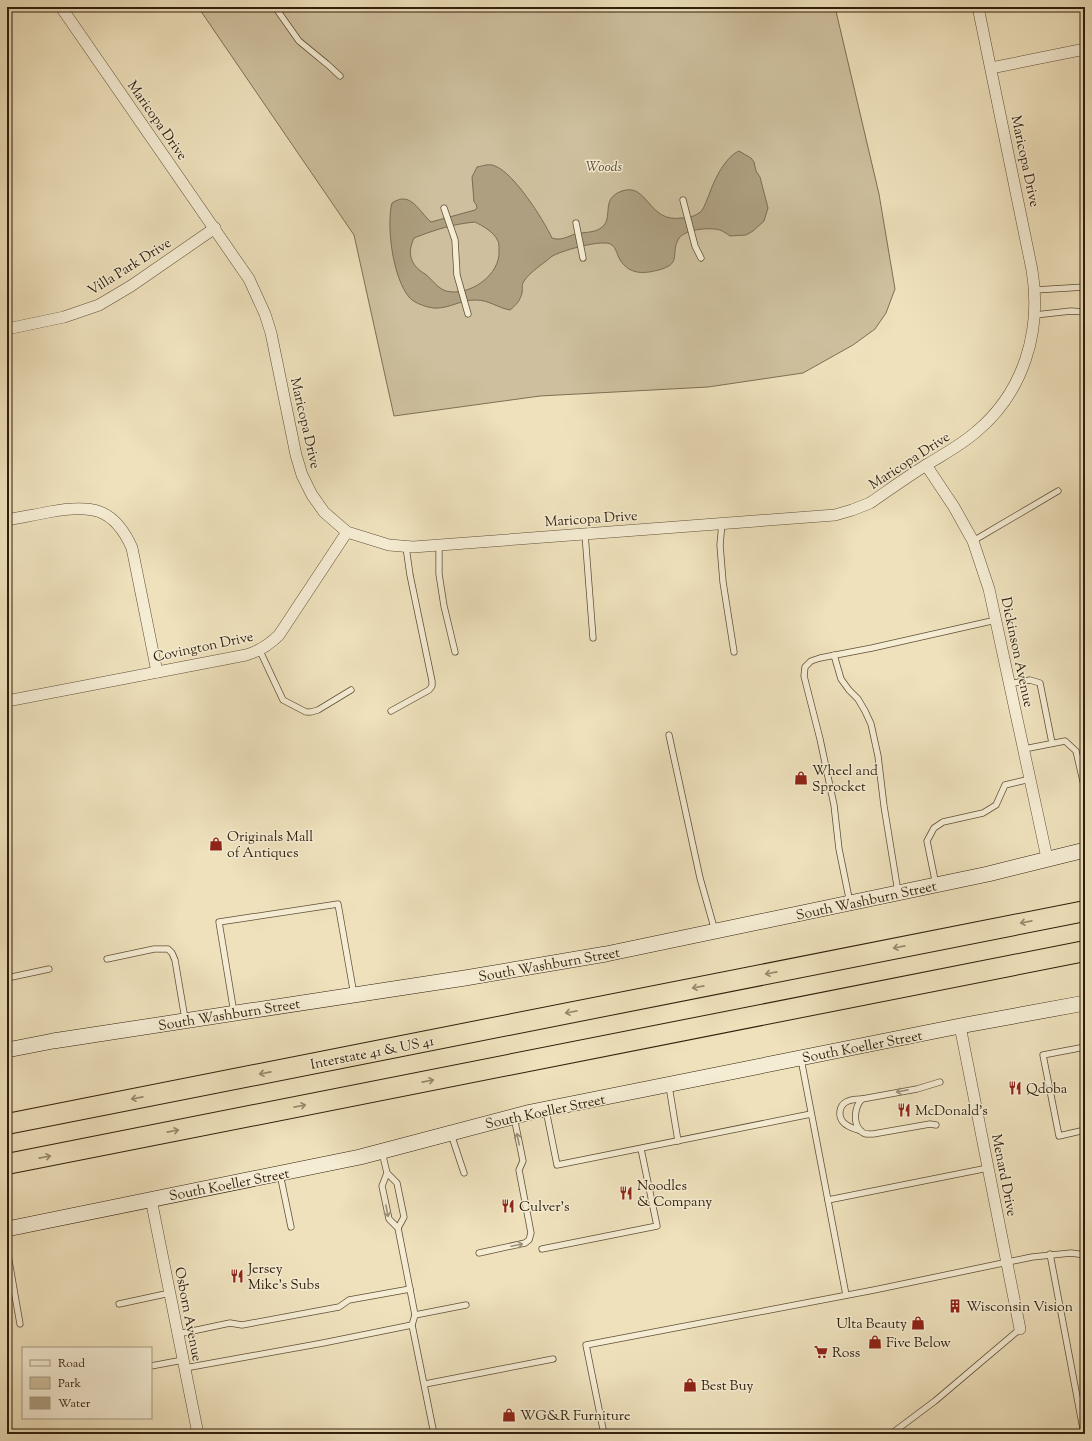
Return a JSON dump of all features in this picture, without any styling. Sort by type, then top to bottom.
[{"type":"highway","points":[[1064,915],[1085,906]]},
{"type":"highway","points":[[1064,915],[1085,911]]},
{"type":"highway","name":"Interstate 41 & US 41","points":[[7,1124],[1064,915]]},
{"type":"highway","points":[[7,1164],[1085,951]]},
{"type":"street","name":"Maricopa Drive","points":[[61,7],[249,279],[265,314],[271,333],[296,455],[302,476],[312,494],[324,512],[347,532],[389,545],[406,547],[835,514],[852,510],[870,503],[926,465],[966,441],[977,432],[1002,404],[1014,386],[1026,358],[1032,337],[1035,315],[1035,290],[1032,270],[978,7]]},
{"type":"street","points":[[991,68],[1085,49]]},
{"type":"street","name":"Villa Park Drive","points":[[7,329],[64,317],[99,305],[131,286],[215,228]]},
{"type":"street","name":"Dickinson Avenue","points":[[926,465],[954,507],[973,541],[989,589],[1047,858]]},
{"type":"street","points":[[7,520],[66,509],[81,508],[95,510],[109,517],[120,527],[126,535],[132,548],[157,672]]},
{"type":"street","name":"Covington Drive","points":[[7,701],[246,655],[260,650],[279,635],[347,532]]},
{"type":"street","name":"South Washburn Street","points":[[7,1050],[53,1041],[465,978],[598,955],[988,874],[1047,858],[1085,850]]},
{"type":"street","name":"South Koeller Street","points":[[7,1228],[280,1174],[382,1152],[546,1109],[960,1026],[1085,1003]]},
{"type":"street","name":"Menard Drive","points":[[960,1026],[1020,1329]]},
{"type":"street","name":"Osborn Avenue","points":[[151,1199],[198,1434]]},
{"type":"lane","points":[[274,7],[299,41],[340,76]]},
{"type":"lane","points":[[683,200],[696,246],[702,258]]},
{"type":"lane","points":[[444,208],[455,240],[457,275],[468,314]]},
{"type":"lane","points":[[576,223],[583,258]]},
{"type":"lane","points":[[1035,290],[1085,287]]},
{"type":"lane","points":[[1035,315],[1071,311],[1085,312]]},
{"type":"lane","points":[[973,541],[1058,491]]},
{"type":"lane","points":[[722,523],[720,545],[722,574],[734,652]]},
{"type":"lane","points":[[585,534],[593,638]]},
{"type":"lane","points":[[439,545],[439,574],[444,606],[455,652]]},
{"type":"lane","points":[[391,711],[429,690],[432,686],[430,669],[410,575],[406,547]]},
{"type":"lane","points":[[850,903],[839,849],[834,805],[820,739],[804,676],[805,667],[811,661],[834,655],[996,620]]},
{"type":"lane","points":[[260,650],[283,700],[306,712],[318,710],[351,690]]},
{"type":"lane","points":[[834,655],[842,679],[849,690],[858,699],[871,724],[878,756],[884,806],[898,893]]},
{"type":"lane","points":[[1010,684],[1030,680],[1040,683],[1052,743]]},
{"type":"lane","points":[[669,735],[700,878],[715,931]]},
{"type":"lane","points":[[1024,749],[1065,741],[1076,751],[1085,790]]},
{"type":"lane","points":[[936,885],[927,841],[934,828],[943,822],[983,813],[996,804],[1005,785],[1030,779]]},
{"type":"lane","points":[[234,1014],[219,922],[234,919],[338,904],[354,995]]},
{"type":"lane","points":[[107,959],[154,949],[168,949],[172,953],[175,960],[186,1021]]},
{"type":"lane","points":[[7,978],[49,969]]},
{"type":"lane","points":[[1085,1047],[1043,1055],[1059,1136],[1085,1130]]},
{"type":"lane","points":[[801,1059],[846,1295]]},
{"type":"lane","points":[[936,1125],[930,1124],[866,1134],[842,1121],[840,1113],[845,1102],[854,1099],[862,1099],[917,1089],[940,1082]]},
{"type":"lane","points":[[668,1085],[678,1141]]},
{"type":"lane","points":[[861,1132],[858,1127],[855,1113],[859,1102],[862,1099]]},
{"type":"lane","points":[[546,1109],[557,1165],[811,1114]]},
{"type":"lane","points":[[479,1253],[525,1243],[531,1237],[532,1233],[519,1170],[523,1161],[514,1117]]},
{"type":"lane","points":[[451,1133],[464,1173]]},
{"type":"lane","points":[[542,1249],[657,1226],[641,1149]]},
{"type":"lane","points":[[382,1152],[387,1173],[397,1183],[404,1217],[398,1228]]},
{"type":"lane","points":[[828,1200],[988,1168]]},
{"type":"lane","points":[[387,1173],[382,1186],[389,1219],[398,1228],[415,1315],[412,1325],[434,1434]]},
{"type":"lane","points":[[280,1174],[291,1226]]},
{"type":"lane","points":[[7,1249],[20,1324]]},
{"type":"lane","points":[[604,1434],[586,1345],[1050,1254],[1071,1253],[1085,1255]]},
{"type":"lane","points":[[1050,1254],[1084,1434]]},
{"type":"lane","points":[[178,1334],[230,1323],[242,1325],[339,1307],[349,1300],[410,1289]]},
{"type":"lane","points":[[118,1304],[170,1293]]},
{"type":"lane","points":[[415,1315],[466,1305]]},
{"type":"lane","points":[[152,1366],[184,1364],[324,1343],[412,1325]]},
{"type":"lane","points":[[890,1434],[936,1401],[1020,1329]]},
{"type":"lane","points":[[424,1384],[553,1359]]},
{"type":"green space","name":"Woods","points":[[198,7],[835,7],[879,194],[895,289],[886,313],[875,329],[853,345],[803,373],[708,387],[540,396],[394,416],[354,235]]},
{"type":"water","points":[[739,151],[751,158],[754,162],[756,171],[760,177],[768,208],[764,221],[746,235],[730,236],[720,230],[715,229],[697,230],[685,233],[678,240],[674,261],[668,267],[650,272],[633,271],[623,264],[612,245],[608,243],[592,244],[572,249],[556,254],[530,274],[523,283],[519,301],[510,310],[481,300],[464,301],[440,308],[428,307],[417,303],[409,297],[399,278],[392,252],[390,213],[392,203],[404,199],[410,201],[431,222],[475,210],[477,208],[474,202],[472,177],[477,167],[493,165],[503,170],[519,187],[535,209],[552,238],[558,239],[575,234],[595,231],[601,228],[607,219],[611,199],[615,194],[622,191],[631,190],[638,192],[662,215],[670,218],[686,218],[695,215],[702,210],[721,170],[729,158]],"holes":[[[475,222],[494,235],[499,243],[498,259],[495,268],[482,282],[464,291],[455,292],[443,290],[413,263],[410,254],[414,238],[451,226]]]},
{"type":"place","name":"Wheel and Sprocket","points":[[801,778]]},
{"type":"place","name":"Originals Mall of Antiques","points":[[216,844]]},
{"type":"place","name":"Qdoba","points":[[1015,1088]]},
{"type":"place","name":"McDonald's","points":[[904,1110]]},
{"type":"place","name":"Noodles & Company","points":[[626,1193]]},
{"type":"place","name":"Culver's","points":[[508,1206]]},
{"type":"place","name":"Jersey Mike's Subs","points":[[237,1276]]},
{"type":"place","name":"Wisconsin Vision","points":[[955,1306]]},
{"type":"place","name":"Ulta Beauty","points":[[918,1323]]},
{"type":"place","name":"Five Below","points":[[875,1342]]},
{"type":"place","name":"Ross","points":[[821,1352]]},
{"type":"place","name":"Best Buy","points":[[690,1385]]},
{"type":"place","name":"WG&R Furniture","points":[[509,1415]]}]
